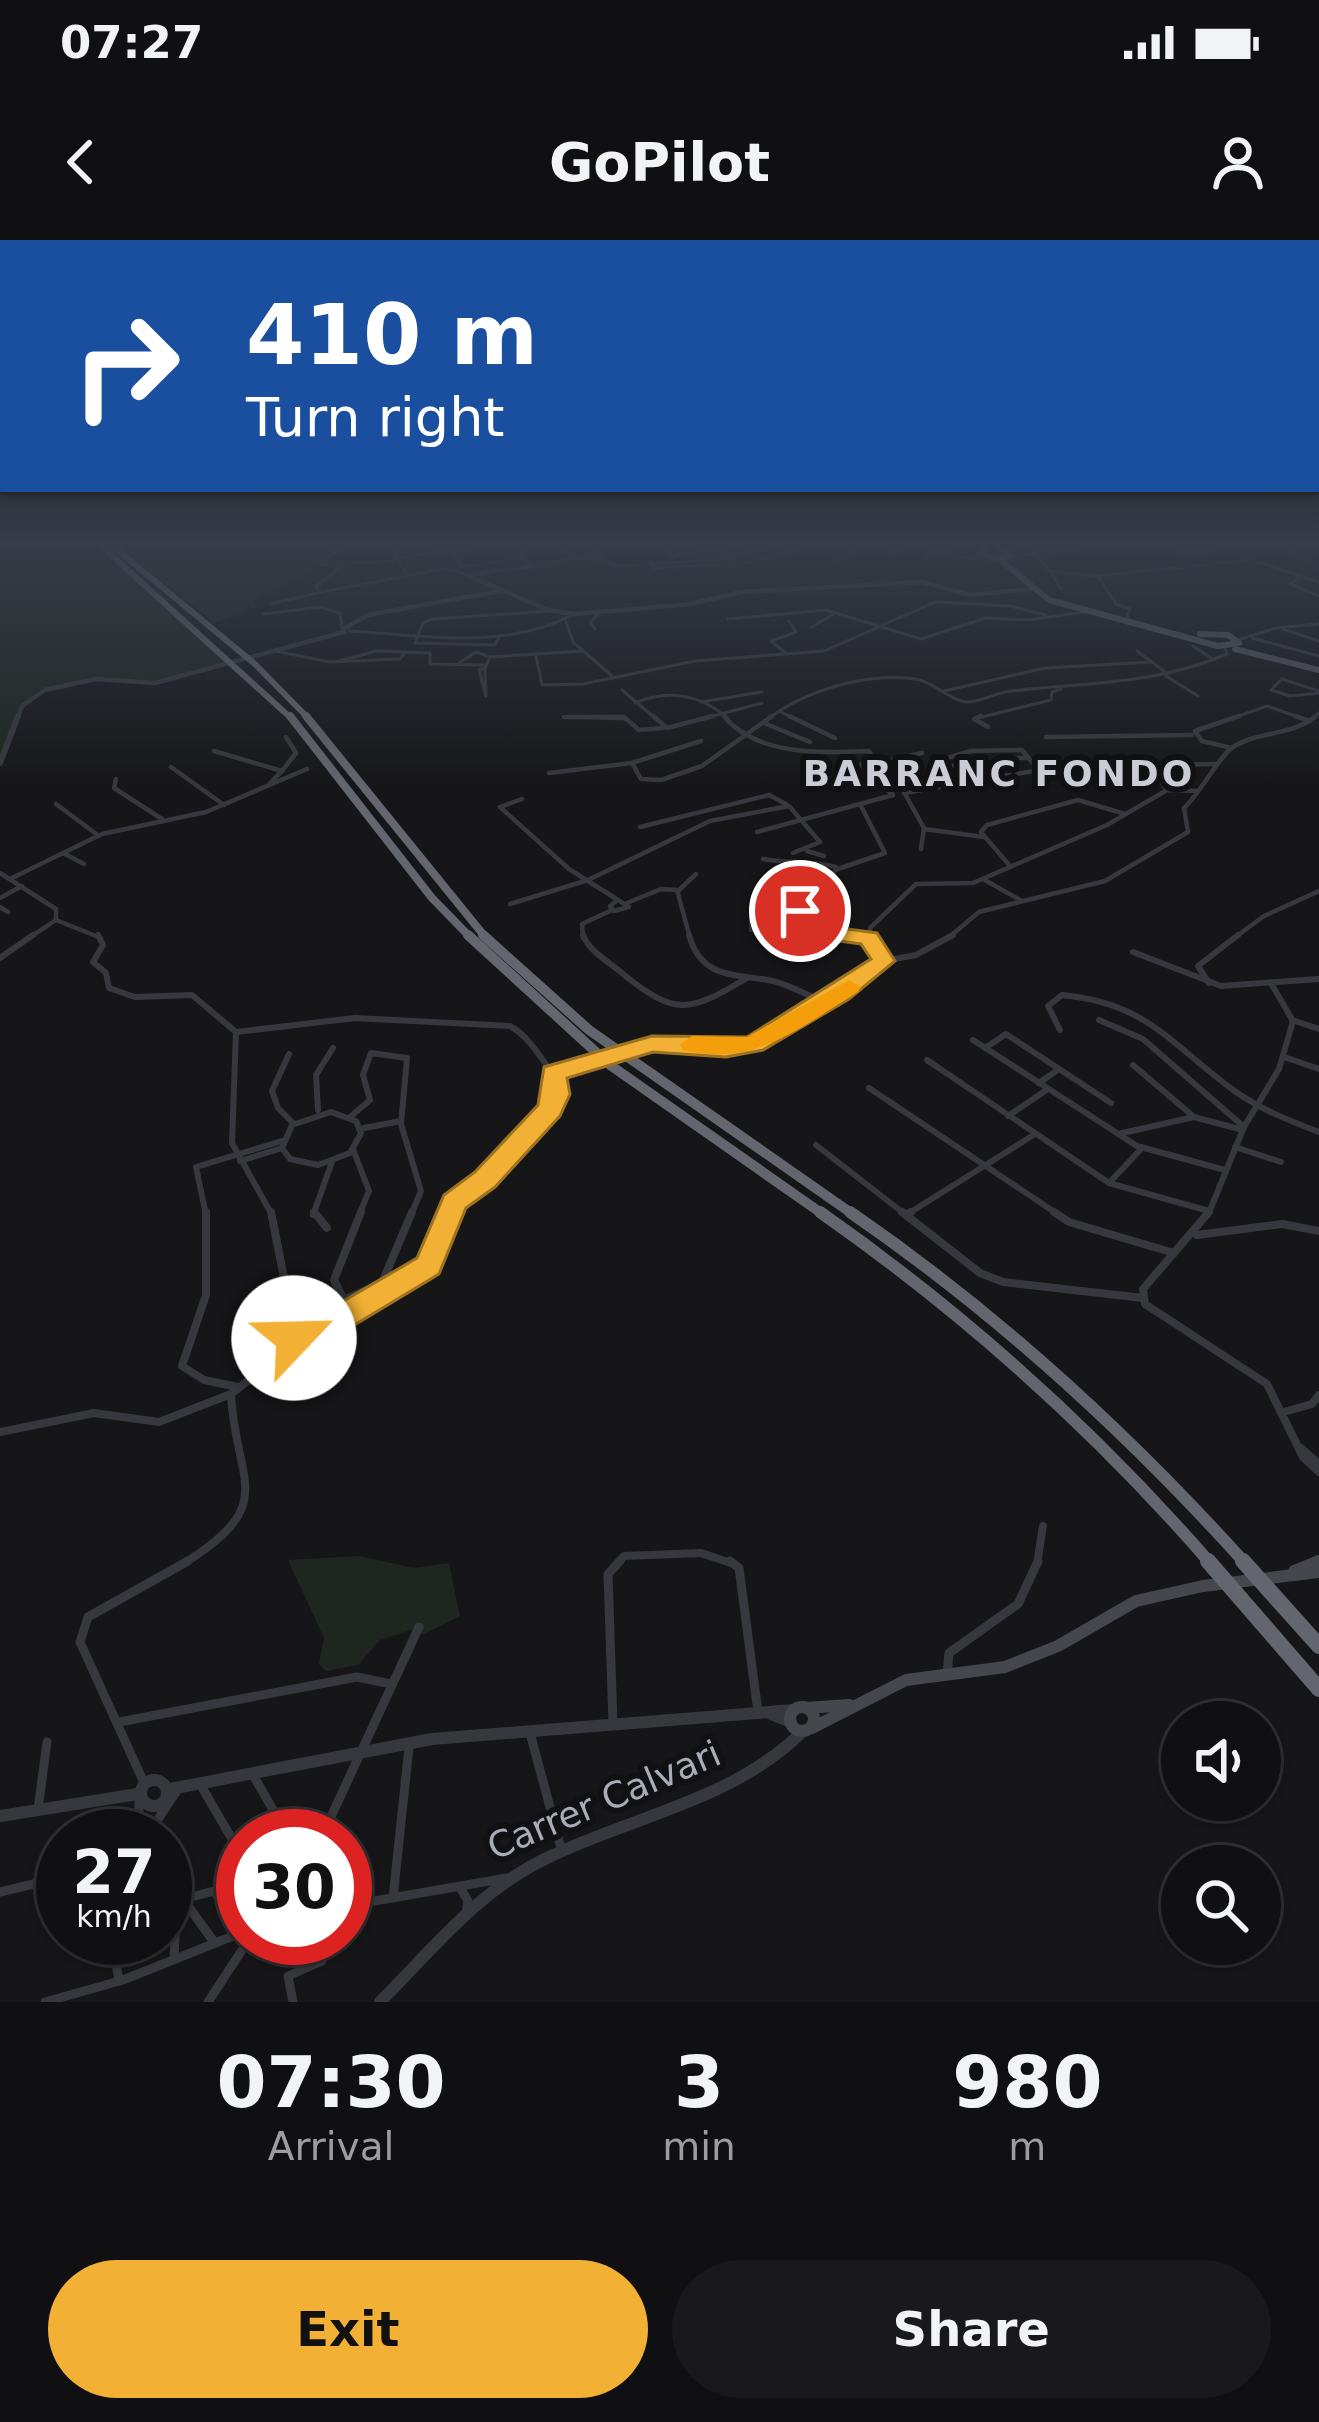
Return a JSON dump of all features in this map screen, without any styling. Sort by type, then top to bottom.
[{"type":"highway","points":[[190,625],[284,709],[431,898],[495,964],[610,1065],[847,1231],[1043,1388],[1144,1489],[1319,1689]]},
{"type":"highway","points":[[210,625],[298,706],[445,892],[506,960],[591,1030],[927,1267],[1035,1352],[1179,1488],[1319,1646]]},
{"type":"main road","points":[[1152,625],[1238,641],[1319,669]]},
{"type":"main road","points":[[1156,625],[1319,669]]},
{"type":"main road","points":[[1227,647],[1238,641]]},
{"type":"main road","points":[[1281,1576],[1319,1561]]},
{"type":"main road","points":[[801,1720],[906,1681],[1005,1667],[1058,1646],[1136,1601],[1203,1586],[1319,1572]]},
{"type":"main road","points":[[801,1720],[850,1705]]},
{"type":"street","points":[[343,625],[344,630]]},
{"type":"street","points":[[0,763],[22,706],[45,690],[96,679],[148,684],[331,636],[352,625]]},
{"type":"street","points":[[423,625],[415,643],[495,645],[500,635]]},
{"type":"street","points":[[344,630],[500,635],[546,625]]},
{"type":"street","points":[[566,625],[567,634],[612,676]]},
{"type":"street","points":[[787,654],[771,641],[796,632],[792,625]]},
{"type":"street","points":[[865,625],[921,639],[962,625]]},
{"type":"street","points":[[536,656],[544,686],[695,661],[829,649],[878,625]]},
{"type":"street","points":[[1238,641],[1307,625]]},
{"type":"street","points":[[1280,628],[1319,641]]},
{"type":"street","points":[[455,644],[460,635]]},
{"type":"street","points":[[1248,638],[1319,656]]},
{"type":"street","points":[[1193,646],[1214,660]]},
{"type":"street","points":[[988,727],[974,719],[1051,700],[1052,692],[1065,688],[1167,675],[1227,654],[1227,647]]},
{"type":"street","points":[[276,651],[342,661],[430,653],[430,664],[486,667],[490,657]]},
{"type":"street","points":[[457,664],[476,652],[490,657],[583,651]]},
{"type":"street","points":[[1137,651],[1198,696]]},
{"type":"street","points":[[1069,656],[1076,668]]},
{"type":"street","points":[[940,691],[1045,668],[1152,662]]},
{"type":"street","points":[[1280,678],[1319,692],[1290,696],[1270,690],[1280,678]]},
{"type":"street","points":[[632,763],[641,779],[655,781],[710,761],[800,697],[909,679],[967,702],[1022,686],[1065,688]]},
{"type":"street","points":[[622,690],[664,728]]},
{"type":"street","points":[[701,702],[762,692]]},
{"type":"street","points":[[635,703],[683,693],[725,715],[735,730],[748,736],[806,752],[863,749],[874,754],[861,767]]},
{"type":"street","points":[[978,698],[1004,711]]},
{"type":"street","points":[[564,717],[624,717],[639,730],[725,715],[763,703]]},
{"type":"street","points":[[1194,735],[1199,728],[1267,706],[1310,721]]},
{"type":"street","points":[[783,711],[836,738]]},
{"type":"street","points":[[554,1073],[652,1044],[742,1048],[772,1037],[884,961],[916,956],[951,937],[979,912],[1105,880],[1188,832],[1184,808],[1202,792],[1216,764],[1231,748],[1310,721],[1319,713]]},
{"type":"street","points":[[764,723],[810,742]]},
{"type":"street","points":[[1046,737],[1194,735],[1231,748]]},
{"type":"street","points":[[267,787],[296,751],[286,737]]},
{"type":"street","points":[[549,773],[632,763],[701,740]]},
{"type":"street","points":[[973,775],[962,764],[937,761],[971,751],[1022,750],[1036,766]]},
{"type":"street","points":[[214,751],[282,771]]},
{"type":"street","points":[[861,767],[922,753]]},
{"type":"street","points":[[996,758],[1030,758]]},
{"type":"street","points":[[1147,763],[1167,790]]},
{"type":"street","points":[[757,832],[992,770],[1216,764]]},
{"type":"street","points":[[171,767],[224,805]]},
{"type":"street","points":[[861,767],[892,795]]},
{"type":"street","points":[[10,879],[99,836],[224,805],[307,769]]},
{"type":"street","points":[[992,770],[1002,787]]},
{"type":"street","points":[[116,779],[112,786],[119,792],[164,820]]},
{"type":"street","points":[[869,938],[884,911],[916,884],[961,886],[1125,814],[1167,790],[1202,792]]},
{"type":"street","points":[[904,793],[924,829],[921,849]]},
{"type":"street","points":[[640,827],[770,795],[789,806],[820,842],[793,853]]},
{"type":"street","points":[[522,800],[500,806],[613,906],[626,910],[627,903],[661,889],[678,891]]},
{"type":"street","points":[[984,837],[987,825],[1078,800],[1125,814]]},
{"type":"street","points":[[56,804],[99,836]]},
{"type":"street","points":[[763,859],[788,864],[804,859],[837,869],[885,853],[860,804]]},
{"type":"street","points":[[510,904],[586,880],[710,820],[789,806]]},
{"type":"street","points":[[924,829],[984,837],[1010,866]]},
{"type":"street","points":[[804,850],[824,856]]},
{"type":"street","points":[[63,853],[84,864]]},
{"type":"street","points":[[799,916],[829,886],[837,869]]},
{"type":"street","points":[[0,873],[56,909],[56,920]]},
{"type":"street","points":[[678,891],[696,874]]},
{"type":"street","points":[[982,878],[1022,901]]},
{"type":"street","points":[[775,908],[780,893],[795,882]]},
{"type":"street","points":[[0,898],[22,886]]},
{"type":"street","points":[[678,891],[693,949],[720,975],[771,980],[824,1002]]},
{"type":"street","points":[[1170,968],[1198,966],[1264,916],[1319,893]]},
{"type":"street","points":[[613,906],[582,924],[583,941],[656,1001],[690,1007],[747,978]]},
{"type":"street","points":[[752,930],[756,906],[799,916],[834,936],[869,938]]},
{"type":"street","points":[[0,907],[8,912]]},
{"type":"street","points":[[0,958],[56,920]]},
{"type":"street","points":[[0,1432],[94,1413],[159,1422],[235,1390],[294,1346],[429,1265],[454,1202],[485,1179],[550,1109],[556,1094],[554,1073],[522,1033],[488,1022],[355,1018],[236,1032],[192,995],[135,997],[109,988],[106,973],[93,962],[103,945],[100,936],[56,920]]},
{"type":"street","points":[[869,938],[884,961]]},
{"type":"street","points":[[1133,952],[1209,983],[1272,985],[1319,979]]},
{"type":"street","points":[[1198,966],[1209,983]]},
{"type":"street","points":[[1272,985],[1292,1020],[1284,1057],[1243,1128],[1209,1211],[1143,1288],[1144,1298],[1157,1315],[1267,1384],[1295,1441],[1319,1468]]},
{"type":"street","points":[[1060,1030],[1048,1006],[1062,995],[1115,1001],[1164,1026],[1257,1106],[1319,1132]]},
{"type":"street","points":[[1292,1020],[1319,1018]]},
{"type":"street","points":[[1099,1020],[1143,1039],[1243,1128]]},
{"type":"street","points":[[1305,1020],[1319,1028]]},
{"type":"street","points":[[236,1032],[235,1152],[259,1184],[272,1214],[294,1346]]},
{"type":"street","points":[[985,1048],[1006,1034],[1111,1103]]},
{"type":"street","points":[[973,1040],[1142,1148],[1226,1170]]},
{"type":"street","points":[[316,1113],[316,1075],[333,1048]]},
{"type":"street","points":[[350,1118],[370,1100],[363,1075],[370,1053],[390,1052],[408,1062],[400,1086],[405,1109],[401,1121],[420,1178],[418,1206],[382,1283],[344,1300],[334,1280],[369,1191],[353,1149],[359,1129]]},
{"type":"street","points":[[289,1054],[273,1079],[271,1096],[277,1111],[294,1124]]},
{"type":"street","points":[[1284,1057],[1319,1069]]},
{"type":"street","points":[[927,1060],[1109,1183],[1209,1211]]},
{"type":"street","points":[[1133,1065],[1194,1117]]},
{"type":"street","points":[[1039,1083],[1059,1069]]},
{"type":"street","points":[[869,1088],[1069,1222],[1174,1253]]},
{"type":"street","points":[[1008,1115],[1048,1089]]},
{"type":"street","points":[[240,1161],[282,1145],[294,1124],[316,1113],[350,1118],[359,1129]]},
{"type":"street","points":[[1118,1134],[1194,1117],[1243,1128]]},
{"type":"street","points":[[359,1129],[401,1121]]},
{"type":"street","points":[[906,1215],[1035,1134]]},
{"type":"street","points":[[816,1144],[980,1273],[1003,1282],[1144,1298]]},
{"type":"street","points":[[235,1390],[204,1380],[182,1366],[202,1316],[206,1288],[206,1222],[196,1167],[235,1152],[282,1145]]},
{"type":"street","points":[[282,1145],[303,1164],[332,1162],[353,1149]]},
{"type":"street","points":[[1235,1147],[1281,1162]]},
{"type":"street","points":[[1109,1183],[1142,1148]]},
{"type":"street","points":[[327,1228],[314,1215],[332,1162]]},
{"type":"street","points":[[1193,1235],[1282,1224],[1319,1231]]},
{"type":"street","points":[[142,1809],[119,1722],[80,1642],[82,1630],[102,1606],[153,1584],[241,1513],[248,1492],[235,1390]]},
{"type":"street","points":[[1284,1412],[1312,1404],[1319,1395]]},
{"type":"street","points":[[946,1675],[950,1653],[1003,1624],[1035,1581],[1043,1526]]},
{"type":"street","points":[[613,1724],[608,1574],[624,1556],[713,1556],[734,1561],[764,1714]]},
{"type":"street","points":[[333,1809],[418,1627]]},
{"type":"street","points":[[119,1722],[358,1677],[391,1684]]},
{"type":"street","points":[[141,1792],[153,1804],[175,1788],[198,1781],[409,1743],[764,1714],[801,1720]]},
{"type":"street","name":"Carrer Calvari","points":[[372,1902],[461,1889],[512,1876],[562,1850],[734,1781],[801,1720]]},
{"type":"street","points":[[530,1730],[562,1850]]},
{"type":"street","points":[[38,1809],[47,1742]]},
{"type":"street","points":[[393,1898],[409,1743]]},
{"type":"street","points":[[252,1772],[273,1809]]},
{"type":"street","points":[[44,1809],[141,1792],[161,1781],[175,1788]]},
{"type":"street","points":[[198,1781],[216,1812]]},
{"type":"street","points":[[161,1809],[175,1788]]},
{"type":"street","points":[[0,1816],[36,1810]]},
{"type":"street","points":[[380,2002],[512,1876]]},
{"type":"street","points":[[0,1892],[36,1883]]},
{"type":"street","points":[[460,1924],[468,1901],[461,1889]]},
{"type":"street","points":[[192,1910],[214,1942],[192,1951]]},
{"type":"street","points":[[116,1965],[118,1981]]},
{"type":"street","points":[[46,2002],[158,1965]]},
{"type":"street","points":[[208,2002],[232,1965]]},
{"type":"street","points":[[292,2001],[288,1976],[313,1965]]},
{"type":"shaded area","points":[[0,625],[189,625],[231,661],[145,683],[107,679],[40,690],[20,707],[0,761]]},
{"type":"shaded area","points":[[359,1556],[414,1568],[449,1563],[460,1616],[422,1635],[420,1627],[380,1640],[358,1665],[326,1671],[319,1664],[324,1638],[288,1560]]},
{"type":"slow traffic","points":[[692,1044],[726,1049],[754,1044],[849,987]]},
{"type":"district","name":"BARRANC FONDO","points":[[999,773]]},
{"type":"route","points":[[294,1338],[297,1344],[429,1265],[454,1202],[485,1179],[550,1109],[556,1094],[554,1073],[652,1044],[675,1041],[726,1049],[754,1044],[840,994],[884,961],[869,938],[826,933],[800,918],[800,911]]}]
